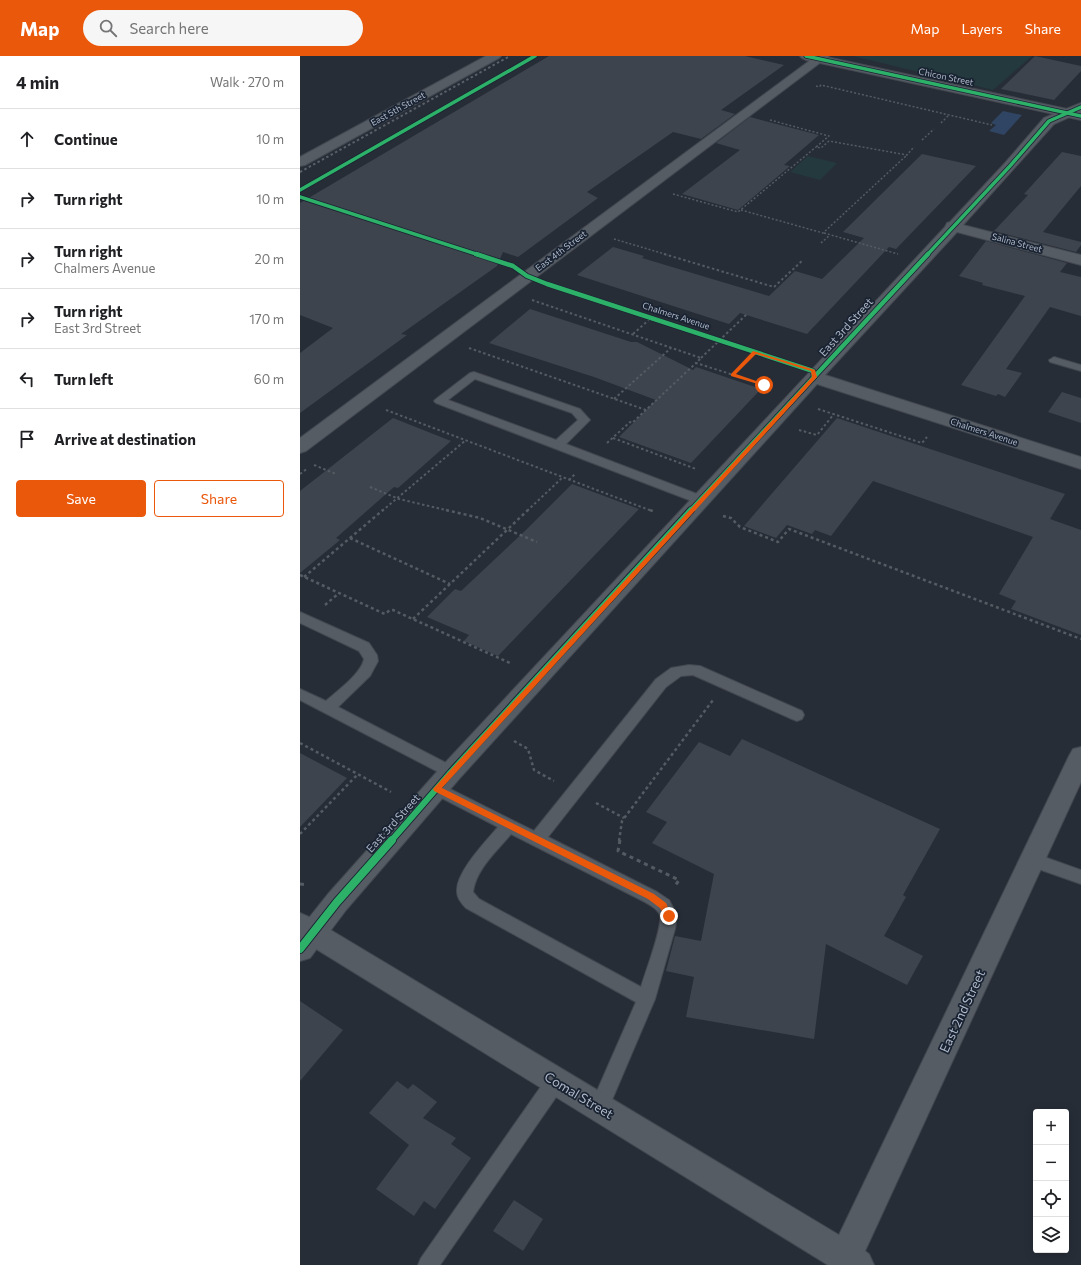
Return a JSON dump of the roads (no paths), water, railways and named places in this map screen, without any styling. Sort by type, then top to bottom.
[{"type":"street","name":"East 5th Street","points":[[300,162],[496,56]]},
{"type":"street","name":"Chicon Street","points":[[816,57],[1074,115]]},
{"type":"street","name":"East 4th Street","points":[[300,447],[816,57]]},
{"type":"street","name":"East 3rd Street","points":[[304,936],[337,902],[451,772],[952,226],[1010,166],[1049,121],[1074,115],[1081,107]]},
{"type":"street","name":"Salina Street","points":[[952,226],[1081,260]]},
{"type":"street","name":"Chalmers Avenue","points":[[814,377],[1081,463]]},
{"type":"street","name":"East 2nd Street","points":[[848,1262],[1081,756]]},
{"type":"street","name":"Comal Street","points":[[304,936],[600,1107],[848,1262]]},
{"type":"lane","points":[[1054,360],[1081,368]]},
{"type":"lane","points":[[558,445],[584,420],[576,411],[474,375],[440,401],[702,500]]},
{"type":"lane","points":[[300,617],[364,647],[369,652],[372,659],[367,670],[328,708]]},
{"type":"lane","points":[[537,839],[661,683],[670,675],[681,669],[695,670],[797,715]]},
{"type":"lane","points":[[300,694],[451,772]]},
{"type":"lane","points":[[437,789],[651,897],[663,905],[669,916],[667,929],[646,999],[600,1107]]},
{"type":"lane","points":[[509,825],[471,873],[466,883],[465,893],[468,900],[646,999]]},
{"type":"lane","points":[[1033,860],[1081,877]]},
{"type":"lane","points":[[428,1265],[556,1081]]},
{"type":"water","points":[[1003,111],[1022,115],[1004,135],[989,131],[996,125],[991,123]]},
{"type":"railway","points":[[300,172],[510,56]]}]
